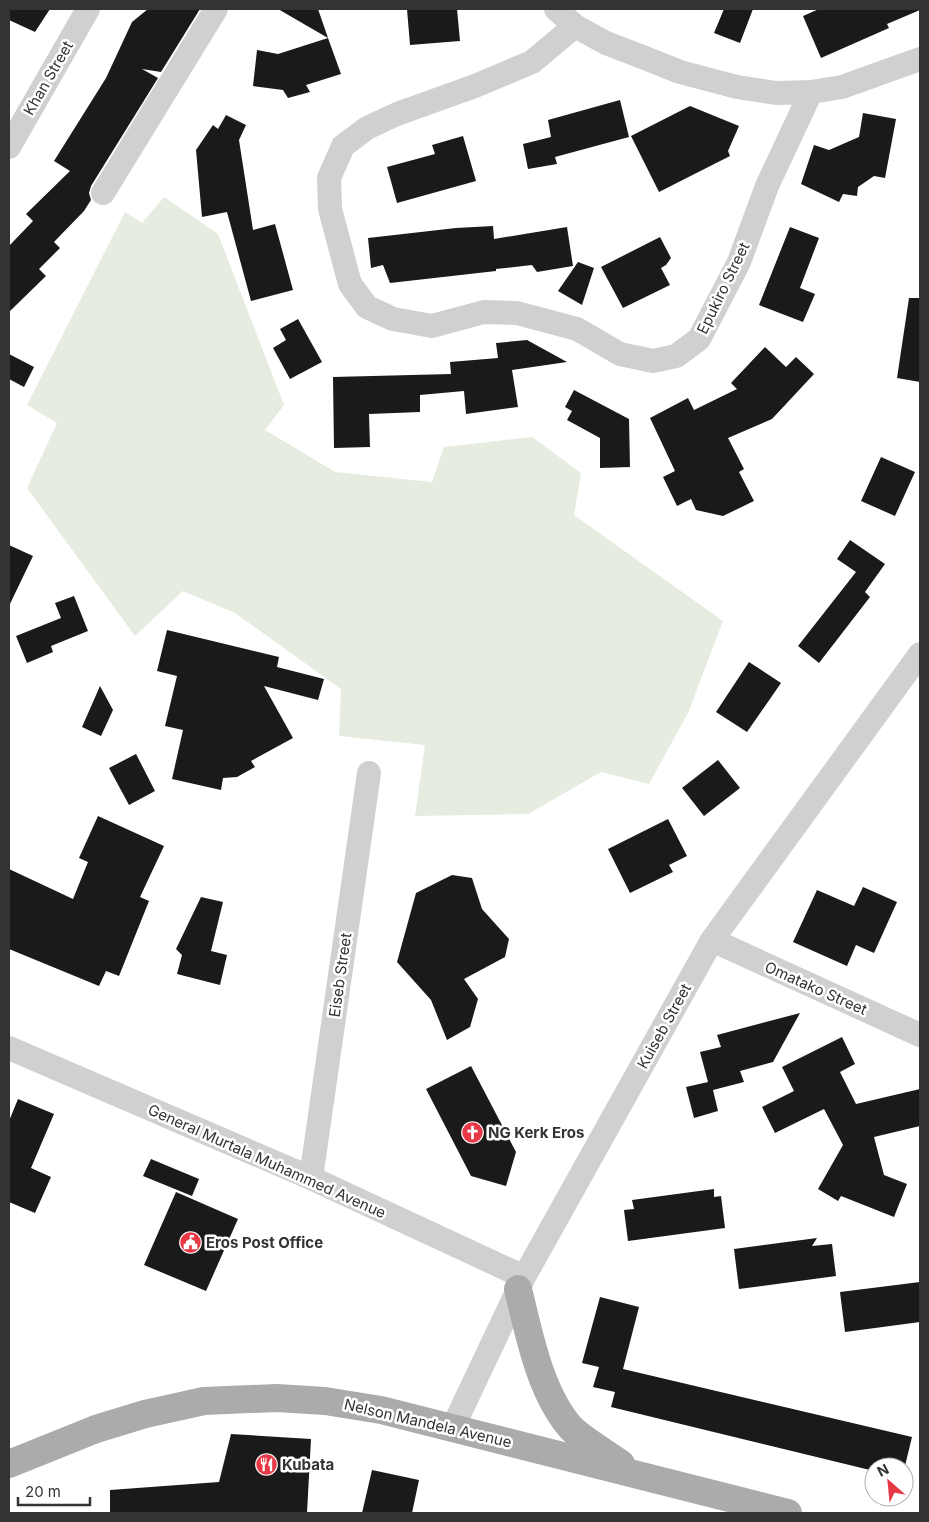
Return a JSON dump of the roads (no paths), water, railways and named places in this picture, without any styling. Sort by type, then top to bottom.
[{"type":"main road","points":[[521,1283],[540,1373],[555,1403],[572,1428],[633,1473]]},
{"type":"main road","name":"Nelson Mandela Avenue","points":[[9,1464],[96,1429],[145,1414],[204,1402],[277,1398],[325,1401],[381,1410],[453,1427],[788,1513]]},
{"type":"street","name":"Khan Street","points":[[9,147],[88,9]]},
{"type":"street","points":[[103,193],[216,9]]},
{"type":"street","points":[[556,9],[575,26],[606,43],[680,72],[736,87],[776,93],[811,92],[842,88],[920,59]]},
{"type":"street","name":"Epukiro Street","points":[[575,26],[532,62],[475,86],[397,114],[367,128],[342,146],[329,178],[330,209],[350,284],[366,307],[393,319],[432,326],[484,312],[517,313],[577,329],[620,354],[653,361],[676,356],[699,339],[739,262],[767,186],[811,92]]},
{"type":"street","name":"Kuiseb Street","points":[[453,1427],[521,1283],[712,940],[920,654]]},
{"type":"street","name":"Eiseb Street","points":[[311,1178],[369,773]]},
{"type":"street","name":"Omatako Street","points":[[712,940],[920,1035]]},
{"type":"street","name":"General Murtala Muhammed Avenue","points":[[9,1048],[311,1178],[521,1283]]},
{"type":"place","name":"NG Kerk Eros","points":[[472,1132]]},
{"type":"place","name":"Eros Post Office","points":[[190,1242]]},
{"type":"place","name":"Kubata","points":[[266,1464]]}]
